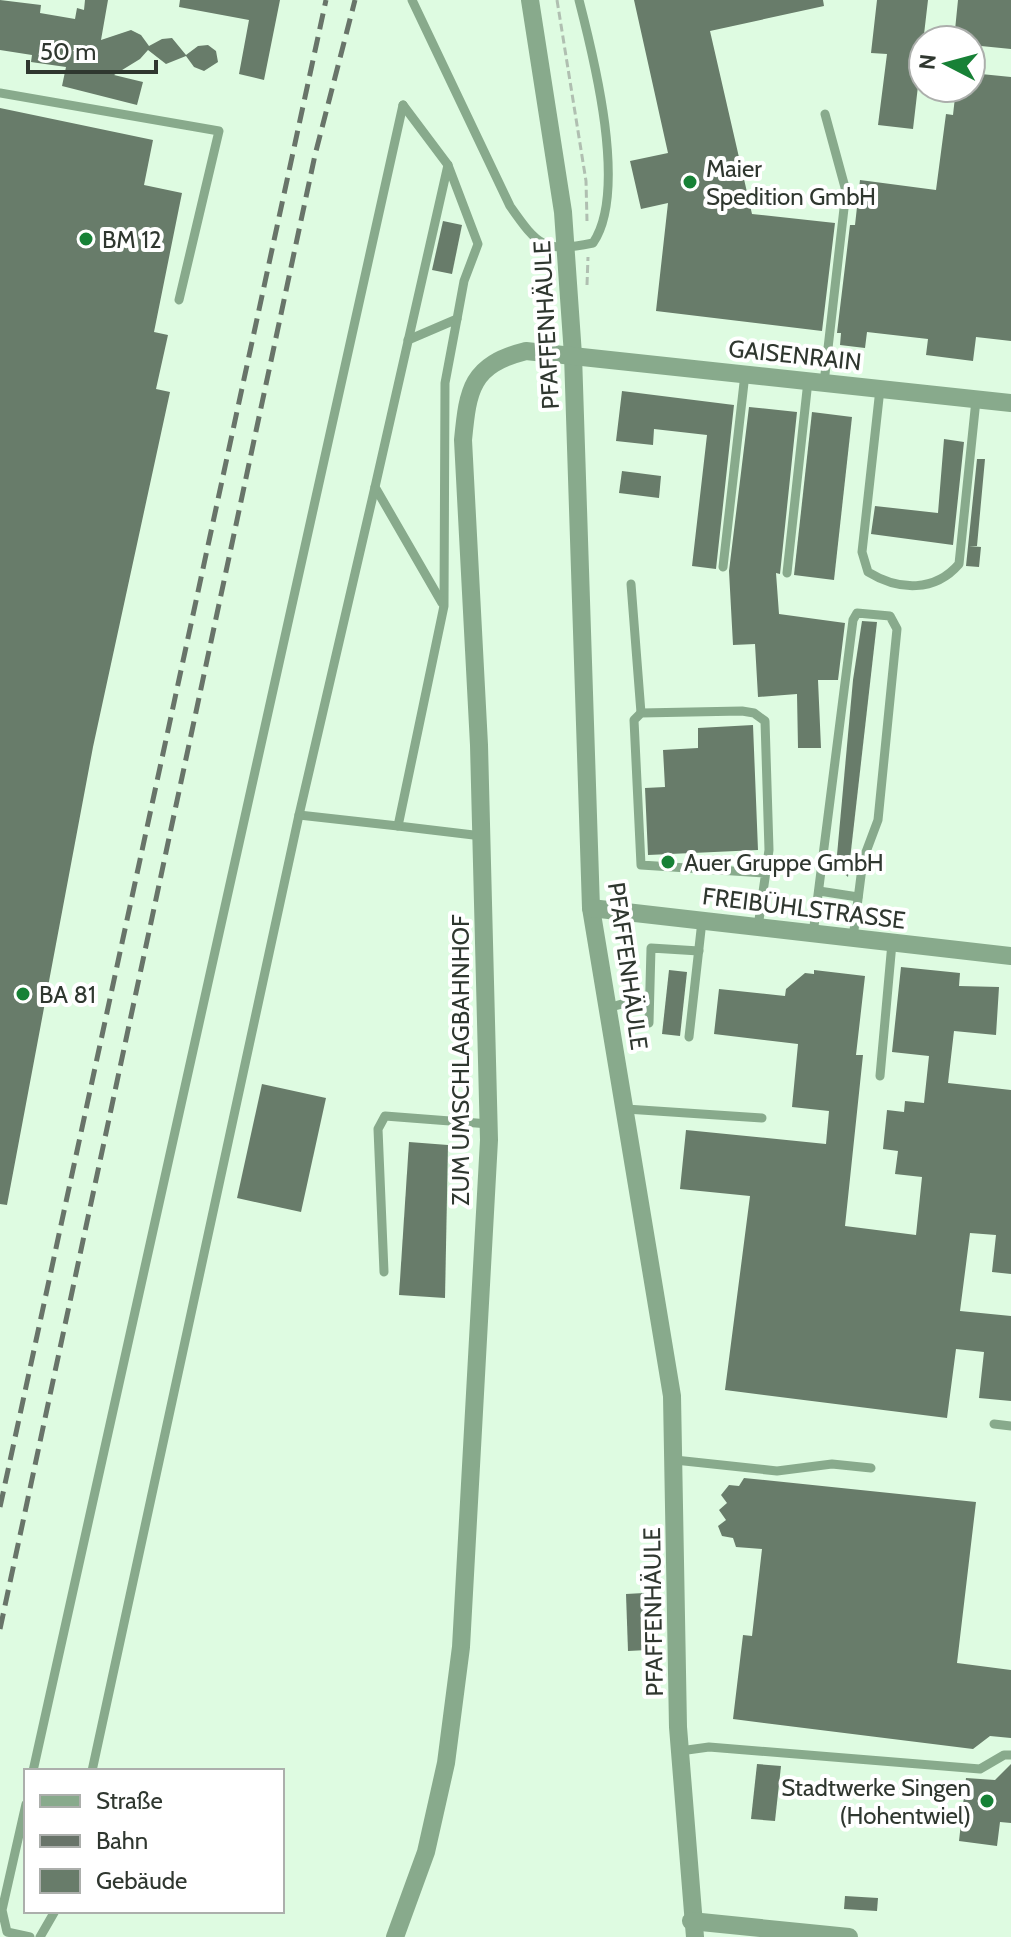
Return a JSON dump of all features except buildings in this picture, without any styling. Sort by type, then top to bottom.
[{"type":"street","name":"PFAFFENHÄULE","points":[[530,0],[566,248],[573,355],[591,908],[672,1396],[680,1751],[693,1929]]},
{"type":"street","name":"ZUM UMSCHLAGBAHNHOF","points":[[395,1937],[426,1852],[446,1763],[461,1647],[489,1124],[482,836],[463,440],[467,397],[478,374],[506,356],[526,351],[573,355]]},
{"type":"street","name":"GAISENRAIN","points":[[573,355],[1011,403]]},
{"type":"street","name":"FREIBÜHLSTRASSE","points":[[591,908],[1011,956]]},
{"type":"street","points":[[693,1929],[849,1937]]},
{"type":"lane","points":[[412,0],[510,206],[531,236],[547,248],[588,244],[600,233],[610,192],[607,147],[579,0]]},
{"type":"lane","points":[[0,93],[219,131],[179,300]]},
{"type":"lane","points":[[33,1769],[403,105],[448,165],[478,244],[464,281],[445,383],[444,606],[398,826]]},
{"type":"lane","points":[[787,573],[846,191],[825,114]]},
{"type":"lane","points":[[92,1769],[299,815],[448,165]]},
{"type":"lane","points":[[408,340],[457,319]]},
{"type":"lane","points":[[723,567],[745,374]]},
{"type":"lane","points":[[880,389],[862,552],[868,572],[882,581],[927,587],[949,575],[959,564],[976,400]]},
{"type":"lane","points":[[375,487],[444,606]]},
{"type":"lane","points":[[631,584],[641,713]]},
{"type":"lane","points":[[813,934],[854,616],[860,612],[886,615],[894,620],[897,629],[878,820],[863,860],[853,938]]},
{"type":"lane","points":[[758,927],[769,850],[765,721],[754,713],[742,711],[641,713],[634,720],[641,865],[765,873]]},
{"type":"lane","points":[[299,815],[482,836]]},
{"type":"lane","points":[[819,891],[858,897]]},
{"type":"lane","points":[[689,1037],[702,921]]},
{"type":"lane","points":[[880,1076],[892,943]]},
{"type":"lane","points":[[649,1023],[651,948],[699,951]]},
{"type":"lane","points":[[608,1008],[649,996]]},
{"type":"lane","points":[[626,1109],[762,1118]]},
{"type":"lane","points":[[384,1272],[378,1129],[385,1116],[489,1124]]},
{"type":"lane","points":[[994,1424],[1011,1426]]},
{"type":"lane","points":[[675,1460],[777,1471],[832,1464],[871,1468]]},
{"type":"lane","points":[[680,1751],[709,1747],[980,1769],[1004,1755],[1011,1755]]},
{"type":"lane","points":[[24,1813],[2,1910],[7,1932],[30,1937]]},
{"type":"lane","points":[[40,1937],[54,1913]]},
{"type":"path","points":[[557,0],[586,181],[587,291]]},
{"type":"shaded area","points":[[0,0],[1011,0],[1011,1937],[0,1937]]},
{"type":"railway","points":[[0,1507],[326,0]]},
{"type":"railway","points":[[0,1629],[315,155],[355,0]]},
{"type":"place","name":"Maier Spedition GmbH","points":[[690,182]]},
{"type":"place","name":"BM 12","points":[[86,239]]},
{"type":"place","name":"Auer Gruppe GmbH","points":[[668,862]]},
{"type":"place","name":"BA 81","points":[[23,994]]},
{"type":"place","name":"Stadtwerke Singen (Hohentwiel)","points":[[987,1801]]}]
